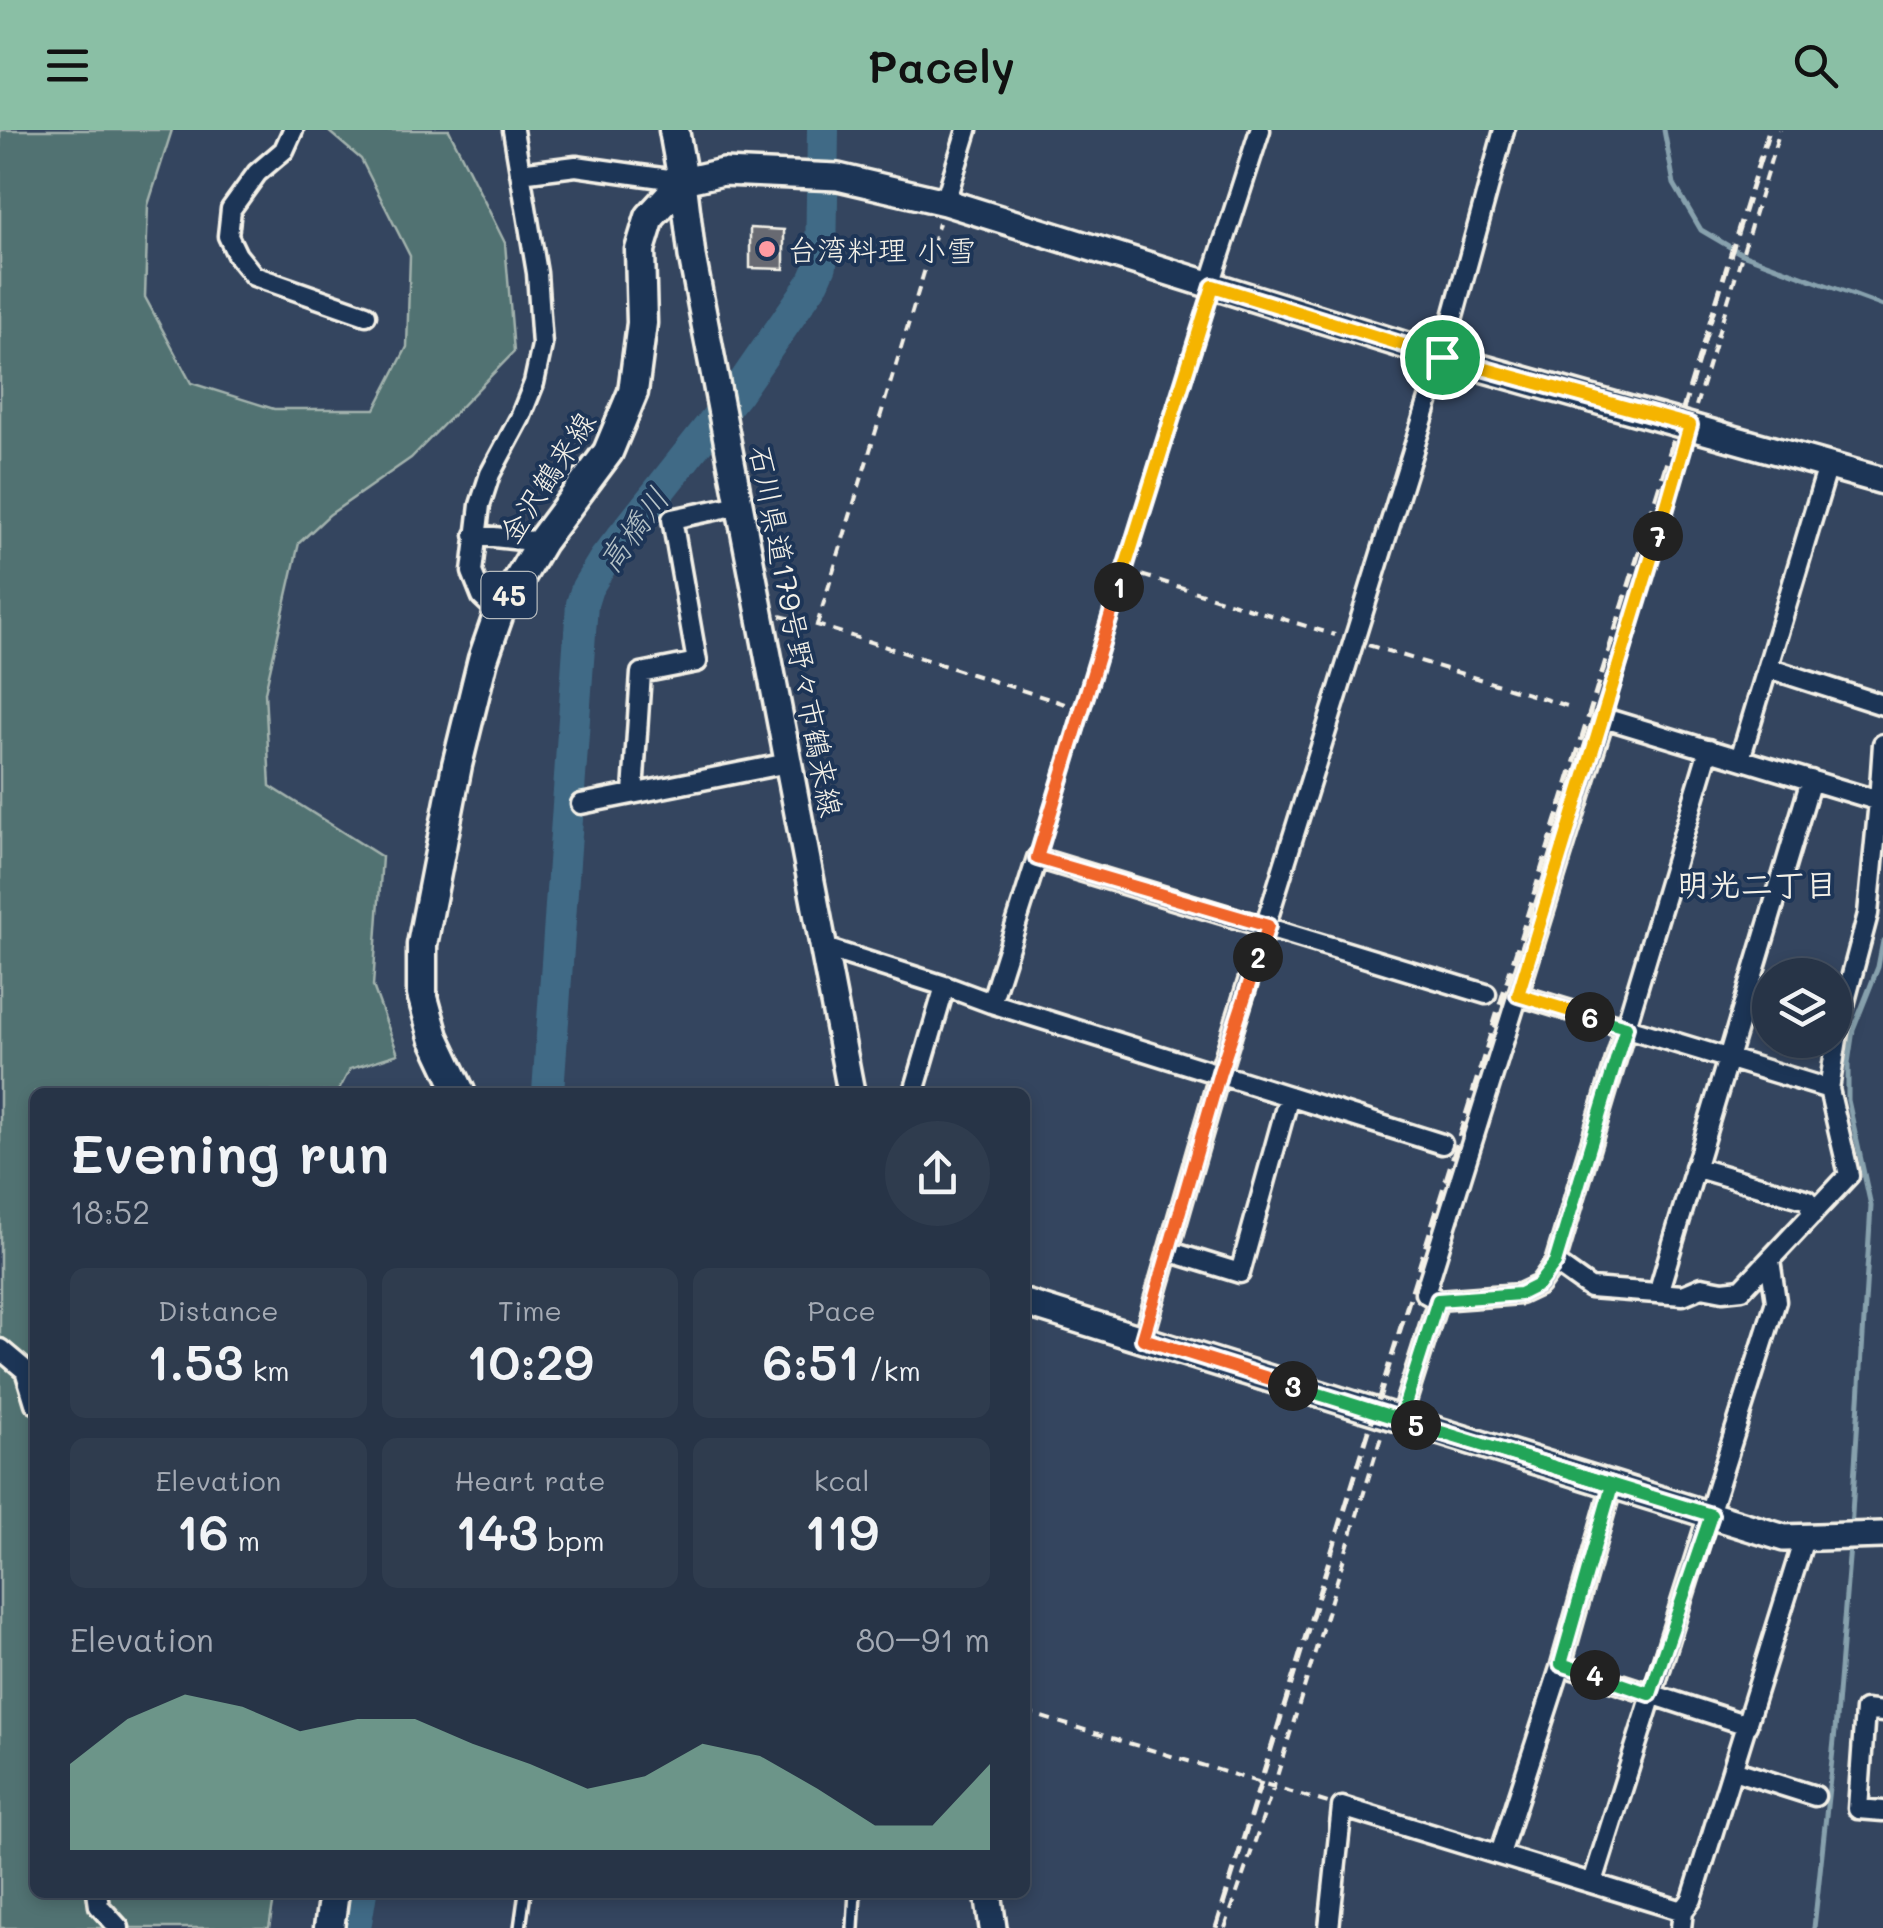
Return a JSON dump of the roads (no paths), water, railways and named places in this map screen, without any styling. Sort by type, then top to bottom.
[{"type":"main road","points":[[674,130],[682,181]]},
{"type":"main road","name":"金沢鶴来線","points":[[458,1088],[434,1037],[422,994],[422,945],[457,765],[483,659],[499,613],[542,542],[608,452],[633,392],[642,322],[640,250],[650,217],[682,181]]},
{"type":"main road","points":[[329,1928],[333,1898]]},
{"type":"street","points":[[293,130],[284,150],[257,173],[231,210],[228,236],[237,256],[254,276],[366,315]]},
{"type":"street","points":[[499,613],[482,597],[472,572],[480,505],[490,474],[534,383],[542,345],[537,273],[514,130]]},
{"type":"street","points":[[945,202],[967,130]]},
{"type":"street","points":[[1211,285],[1260,130]]},
{"type":"street","points":[[1143,1339],[1220,1072],[1442,357],[1504,130]]},
{"type":"street","points":[[520,173],[576,166],[682,181],[723,172],[824,176],[945,202],[1442,357],[1883,481]]},
{"type":"street","name":"石川県道179号野々市鶴来線","points":[[682,181],[692,256],[850,1088]]},
{"type":"street","points":[[1740,758],[1828,466]]},
{"type":"street","points":[[633,794],[641,673],[697,662],[672,519],[740,505]]},
{"type":"street","points":[[476,535],[542,542]]},
{"type":"street","points":[[1768,668],[1883,705]]},
{"type":"street","points":[[1709,749],[1555,1263],[1538,1285],[1520,1294],[1438,1300],[1425,1293],[1604,718],[1740,758],[1879,801]]},
{"type":"street","points":[[1555,1263],[1590,1288],[1683,1295],[1702,1287],[1742,1290],[1849,1175],[1829,1089],[1840,1020],[1868,914],[1883,744]]},
{"type":"street","points":[[581,804],[788,763]]},
{"type":"street","points":[[1658,1293],[1811,780]]},
{"type":"street","points":[[990,1003],[1037,858],[1486,994]]},
{"type":"street","points":[[825,948],[1442,1144]]},
{"type":"street","points":[[915,1088],[945,986]]},
{"type":"street","points":[[1518,995],[1829,1089]]},
{"type":"street","points":[[1168,1251],[1240,1273],[1289,1096]]},
{"type":"street","points":[[1694,1167],[1808,1200],[1812,1215]]},
{"type":"street","points":[[1593,1882],[1776,1302],[1770,1260]]},
{"type":"street","points":[[1394,1418],[1438,1300]]},
{"type":"street","points":[[1030,1305],[1784,1538],[1861,1537]]},
{"type":"street","points":[[0,1349],[25,1370],[30,1386]]},
{"type":"street","points":[[1500,1854],[1561,1664],[1612,1485]]},
{"type":"street","points":[[1329,1928],[1342,1807],[1593,1882],[1682,1919],[1692,1899],[1804,1539]]},
{"type":"street","points":[[1561,1664],[1747,1725]]},
{"type":"street","points":[[1883,1712],[1865,1710],[1858,1809],[1883,1811]]},
{"type":"street","points":[[1733,1770],[1816,1796]]},
{"type":"street","points":[[98,1898],[99,1906],[119,1928]]},
{"type":"street","points":[[989,1898],[993,1928]]},
{"type":"lane","points":[[1604,718],[1690,425]]},
{"type":"lane","points":[[520,1928],[525,1898]]},
{"type":"lane","points":[[853,1928],[856,1898]]},
{"type":"waterway","name":"高橋川","points":[[548,1088],[582,604],[604,560],[738,391],[814,281],[821,265],[823,130]]},
{"type":"waterway","points":[[1664,130],[1674,184],[1701,230],[1742,254],[1883,306]]},
{"type":"waterway","points":[[1851,1530],[1871,1206],[1848,1100],[1848,1063],[1853,1030],[1878,967],[1883,941]]},
{"type":"waterway","points":[[1814,1928],[1850,1546]]},
{"type":"waterway","name":"高橋川","points":[[355,1928],[360,1898]]},
{"type":"railway","points":[[1216,1928],[1769,130]]},
{"type":"place","name":"台湾料理 小雪","points":[[767,249]]},
{"type":"district","name":"明光二丁目","points":[[1757,883]]}]
